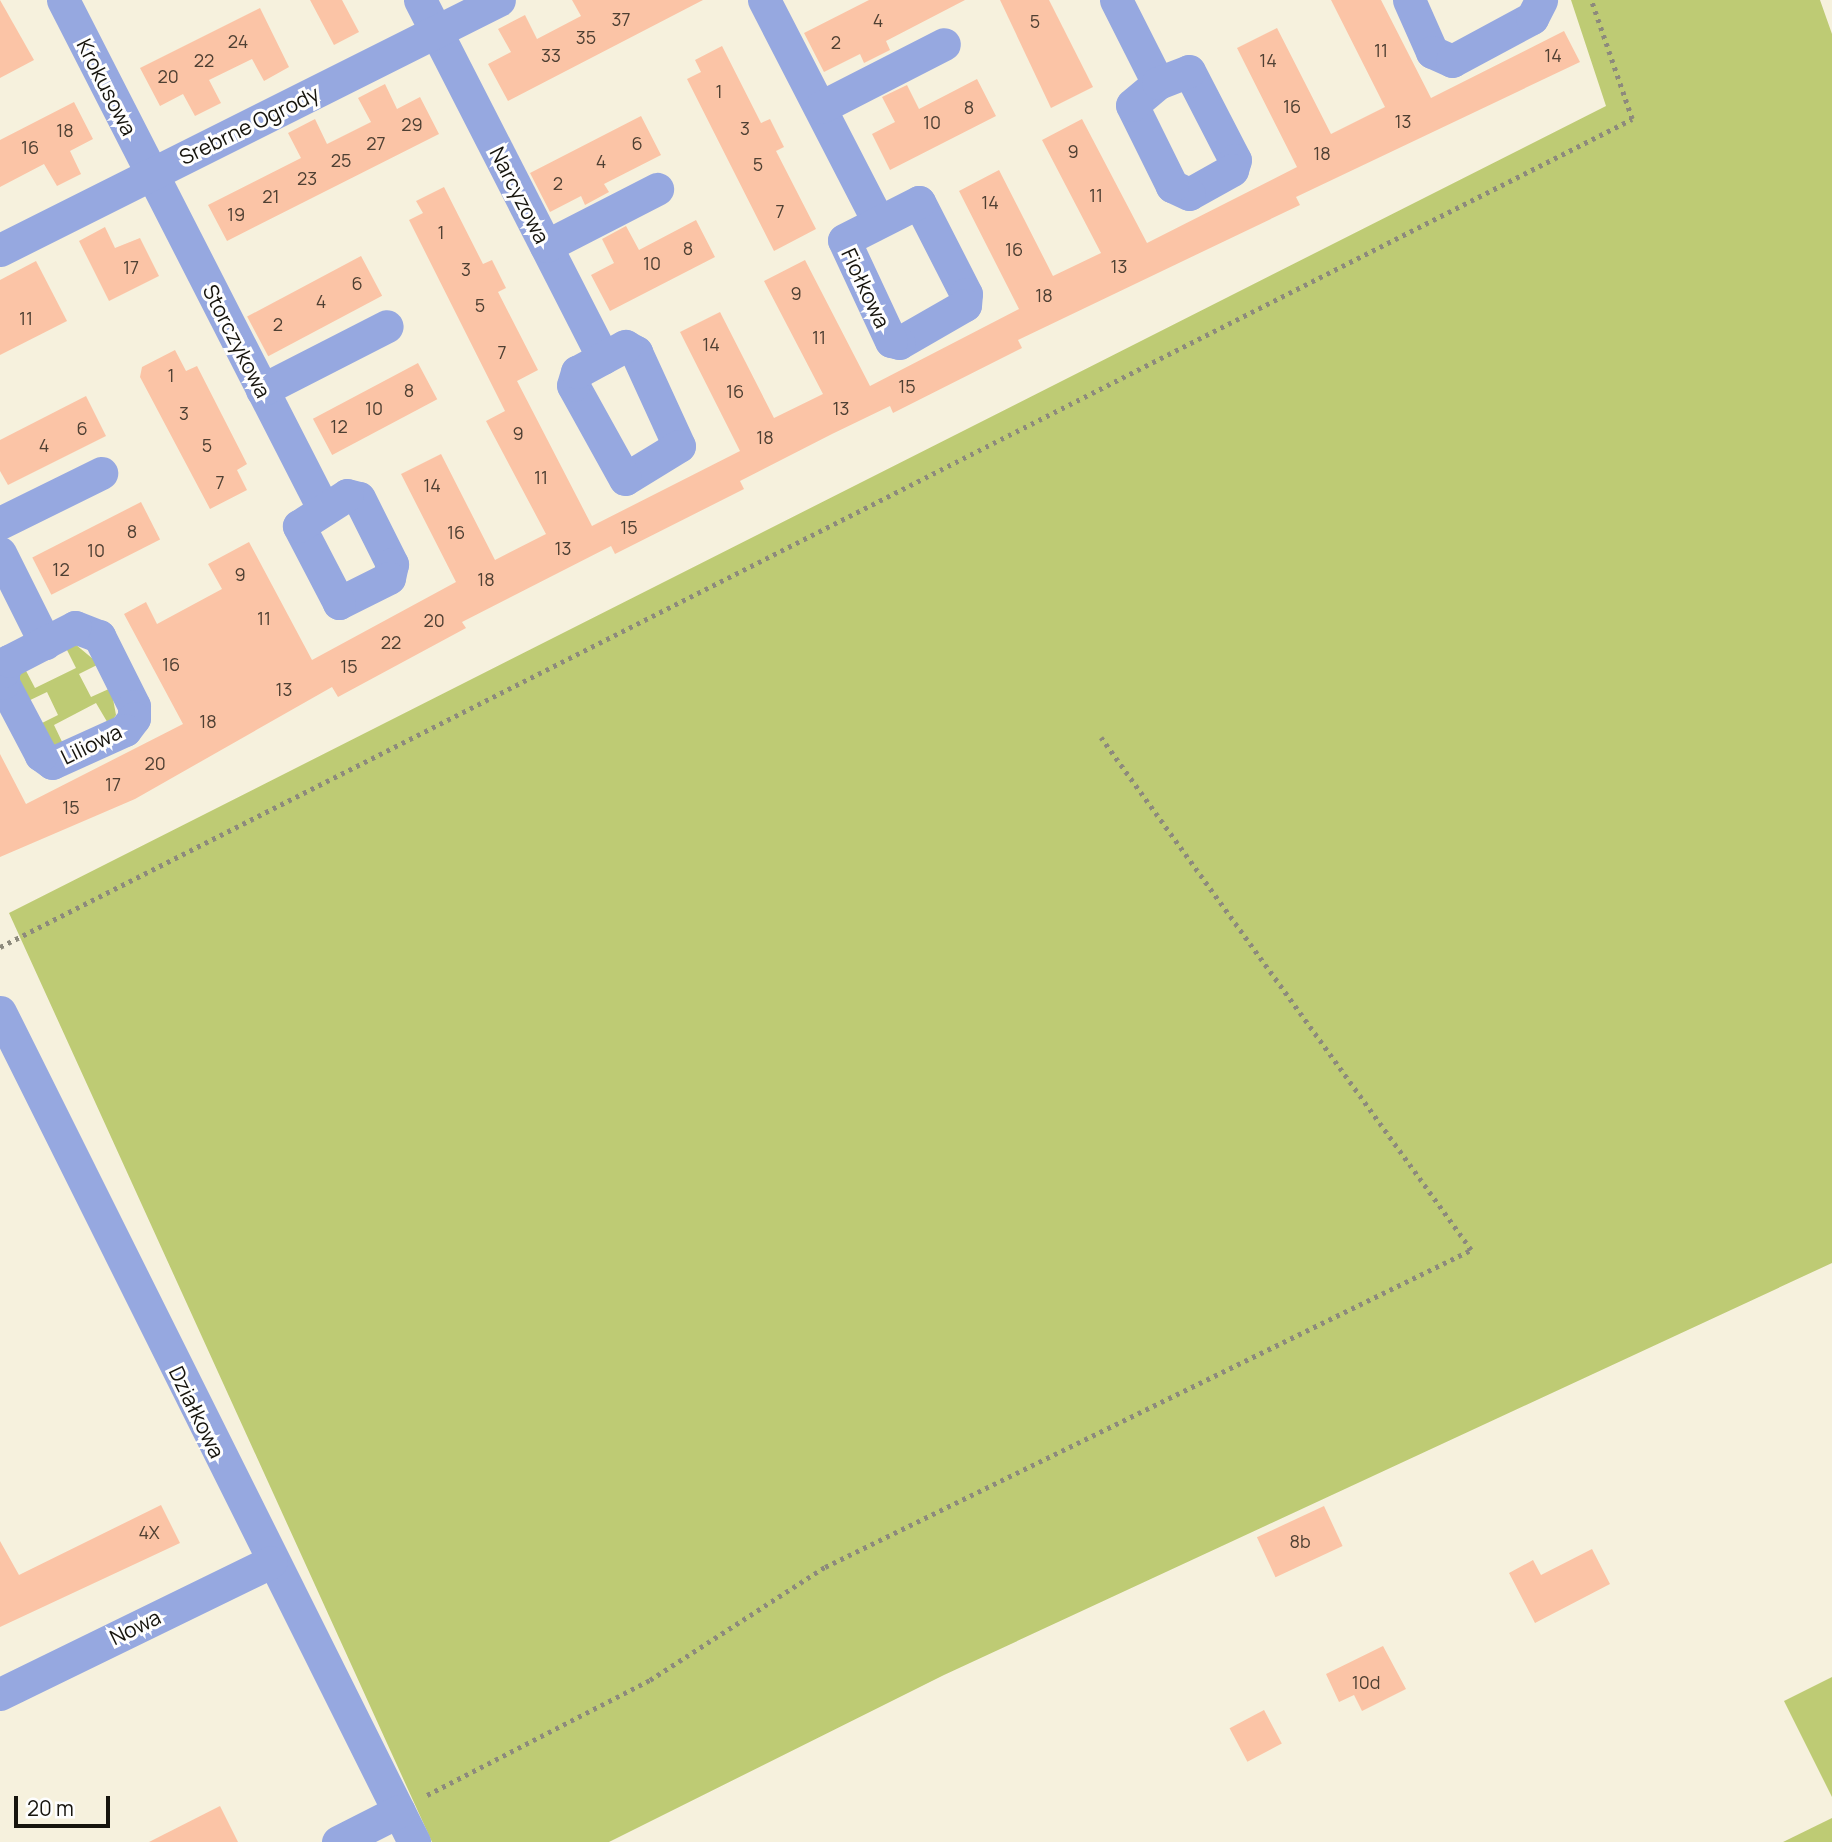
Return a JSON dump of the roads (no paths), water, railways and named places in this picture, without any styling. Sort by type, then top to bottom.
[{"type":"street","name":"Krokusowa","points":[[62,0],[151,173]]},
{"type":"street","name":"Narcyzowa","points":[[421,0],[603,358]]},
{"type":"street","name":"Srebrne Ogrody","points":[[0,250],[499,0]]},
{"type":"street","name":"Fiołkowa","points":[[764,0],[877,219]]},
{"type":"street","points":[[1116,0],[1158,83]]},
{"type":"street","points":[[1409,0],[1432,51],[1451,61],[1532,18],[1541,0]]},
{"type":"street","points":[[821,107],[944,44]]},
{"type":"street","name":"Storczykowa","points":[[151,173],[323,508]]},
{"type":"street","points":[[545,246],[657,188]]},
{"type":"street","points":[[262,390],[387,326]]},
{"type":"street","points":[[0,523],[101,473]]},
{"type":"street","points":[[0,553],[45,643]]},
{"type":"street","name":"Działkowa","points":[[0,1012],[271,1562],[414,1842]]},
{"type":"street","name":"Nowa","points":[[0,1694],[271,1562]]},
{"type":"street","points":[[338,1842],[399,1811]]}]
